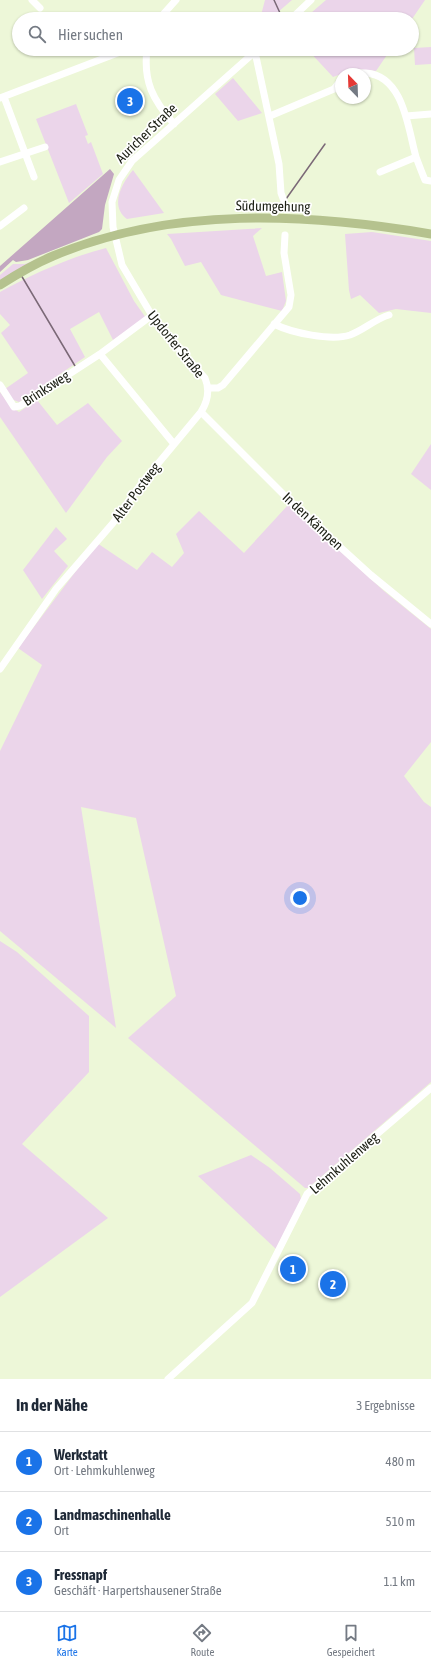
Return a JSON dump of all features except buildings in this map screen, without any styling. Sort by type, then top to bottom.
[{"type":"main road","name":"Südumgehung","points":[[114,236],[169,224],[199,221],[253,219],[327,222],[431,234]]},
{"type":"main road","points":[[0,285],[28,268],[52,256],[114,236]]},
{"type":"street","points":[[32,0],[40,8]]},
{"type":"street","points":[[165,12],[176,0]]},
{"type":"street","points":[[299,12],[312,0]]},
{"type":"street","points":[[34,177],[2,97],[107,56]]},
{"type":"street","points":[[147,56],[146,70],[149,86],[158,106],[174,124]]},
{"type":"street","name":"Auricher Straße","points":[[114,236],[112,202],[119,180],[132,161],[249,56]]},
{"type":"street","points":[[257,56],[280,164],[281,193],[284,201]]},
{"type":"street","points":[[371,74],[380,77],[390,85],[397,94],[406,116],[416,157],[425,180],[431,181]]},
{"type":"street","points":[[270,116],[335,88]]},
{"type":"street","points":[[406,116],[431,114]]},
{"type":"street","points":[[0,162],[45,147]]},
{"type":"street","points":[[380,172],[416,157]]},
{"type":"street","points":[[0,226],[24,208]]},
{"type":"street","points":[[208,388],[218,388],[223,386],[284,314],[291,301],[290,285],[284,253],[284,235]]},
{"type":"street","name":"Updorfer Straße","points":[[114,236],[122,264],[152,316],[163,332],[201,372],[208,388]]},
{"type":"street","points":[[274,324],[286,330],[298,333],[341,336],[356,332],[389,315]]},
{"type":"street","name":"Brinksweg","points":[[0,385],[14,407],[20,406],[100,354],[152,316]]},
{"type":"street","points":[[100,354],[174,444]]},
{"type":"street","name":"Alter Postweg","points":[[0,669],[56,589],[113,523],[141,484],[201,412],[206,402],[208,388]]},
{"type":"street","name":"In den Kämpen","points":[[201,412],[293,504],[371,575],[431,624]]},
{"type":"street","name":"Lehmkuhlenweg","points":[[168,1379],[252,1303],[307,1194],[431,1088]]},
{"type":"shaded area","points":[[265,0],[292,0],[278,12],[262,12]]},
{"type":"shaded area","points":[[326,0],[425,0],[417,12],[312,12]]},
{"type":"shaded area","points":[[431,47],[431,64],[415,65],[414,56],[419,56],[419,48]]},
{"type":"shaded area","points":[[314,56],[386,56],[376,71],[371,71],[371,68],[335,68],[335,76],[333,77]]},
{"type":"shaded area","points":[[233,78],[262,113],[238,121],[215,94]]},
{"type":"shaded area","points":[[76,104],[88,135],[85,136],[88,144],[91,142],[103,174],[69,203],[36,119]]},
{"type":"shaded area","points":[[110,169],[114,174],[105,205],[102,229],[99,232],[28,260],[16,262],[13,260],[0,272],[0,266]]},
{"type":"shaded area","points":[[133,170],[164,213],[127,219],[122,214],[119,208],[119,194],[125,181]]},
{"type":"shaded area","points":[[262,228],[253,236],[266,276],[282,272],[286,301],[282,311],[221,295],[201,262],[185,266],[167,234]]},
{"type":"shaded area","points":[[372,232],[431,241],[431,313],[396,309],[379,313],[360,295],[351,299],[345,234]]},
{"type":"shaded area","points":[[106,248],[134,301],[146,318],[113,340],[99,312],[70,329],[85,357],[19,402],[11,399],[5,389],[28,373],[1,333],[10,325],[0,314],[0,292],[52,267],[79,256]]},
{"type":"shaded area","points":[[40,258],[0,282],[0,275],[13,264],[25,264]]},
{"type":"shaded area","points":[[0,392],[11,407],[19,412],[37,400],[57,425],[88,403],[122,441],[107,457],[66,513],[0,417]]},
{"type":"shaded area","points":[[431,444],[431,490],[411,474]]},
{"type":"shaded area","points":[[288,505],[384,591],[431,629],[431,742],[404,776],[424,802],[431,807],[431,1082],[308,1188],[305,1188],[128,1038],[176,996],[136,818],[81,807],[116,1028],[0,931],[0,751],[42,665],[18,648],[97,543],[137,570],[152,552],[172,567],[184,553],[176,534],[199,511],[244,553]]},
{"type":"shaded area","points":[[56,527],[67,539],[54,551],[68,566],[42,599],[23,570]]},
{"type":"shaded area","points":[[0,941],[17,952],[89,1016],[89,1072],[22,1144],[108,1218],[0,1297]]},
{"type":"shaded area","points":[[251,1155],[270,1168],[300,1194],[301,1199],[276,1249],[198,1176]]},
{"type":"waterway","points":[[274,0],[280,12]]},
{"type":"waterway","points":[[286,199],[325,144]]},
{"type":"waterway","points":[[21,275],[75,366]]},
{"type":"place","name":"Fressnapf","points":[[130,101]]},
{"type":"place","name":"Werkstatt","points":[[293,1269]]},
{"type":"place","name":"Landmaschinenhalle","points":[[333,1284]]}]
